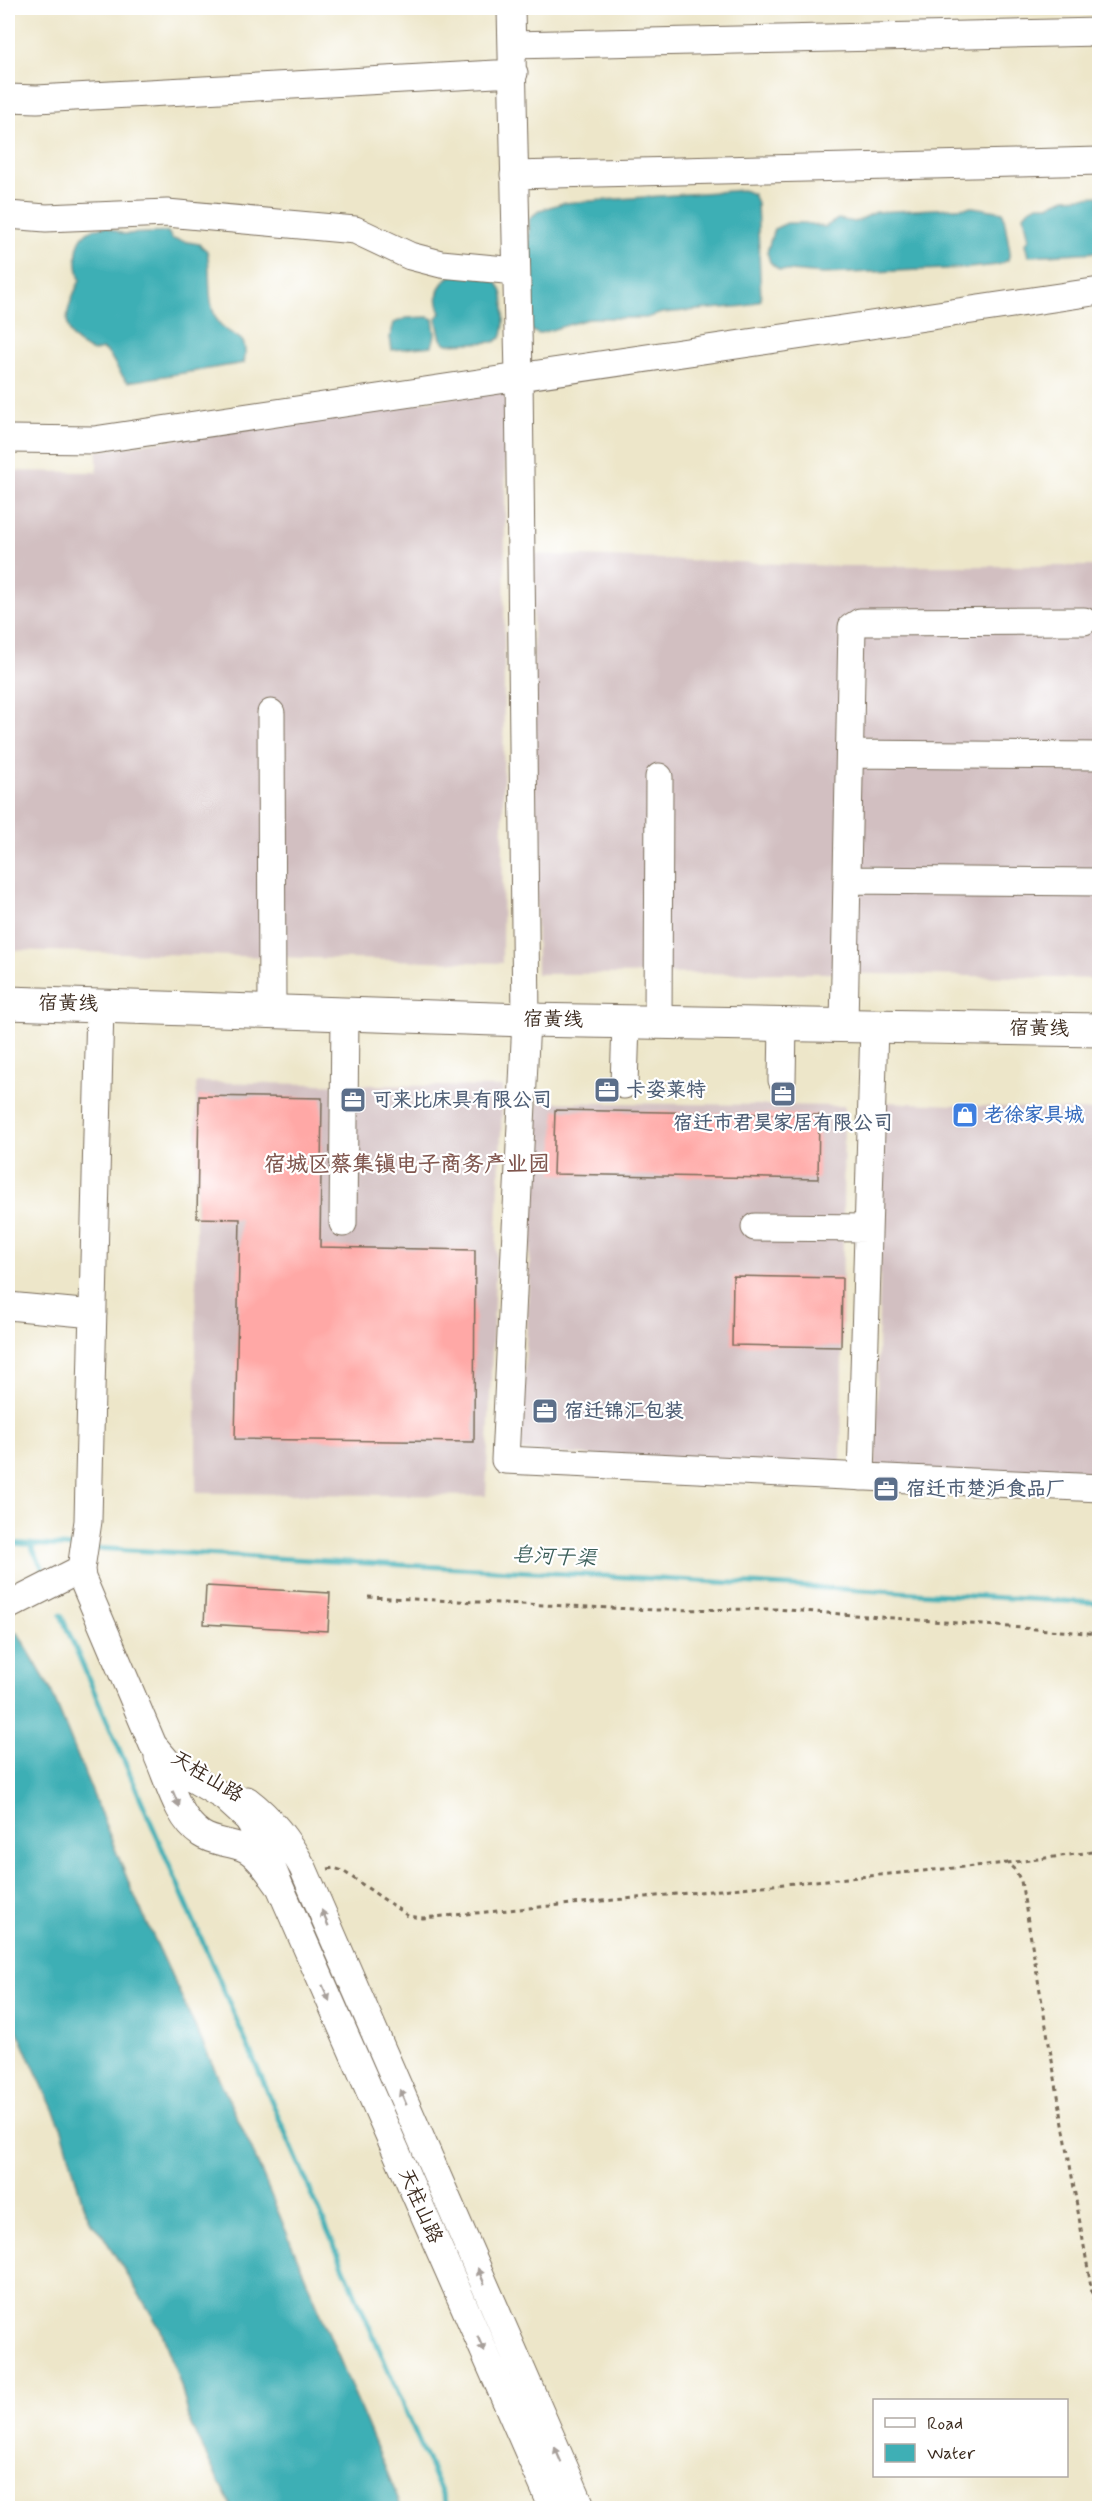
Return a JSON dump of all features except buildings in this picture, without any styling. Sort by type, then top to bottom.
[{"type":"main road","name":"宿黄线","points":[[8,1003],[526,1020],[1100,1030]]},
{"type":"street","points":[[511,8],[519,376],[526,1020],[505,1460],[1100,1488]]},
{"type":"street","points":[[513,45],[1100,32]]},
{"type":"street","points":[[8,98],[38,99],[514,73]]},
{"type":"street","points":[[514,175],[1100,161]]},
{"type":"street","points":[[8,215],[46,218],[167,213],[355,230],[410,255],[441,264],[516,270]]},
{"type":"street","points":[[8,439],[94,440],[1100,291]]},
{"type":"street","points":[[861,1476],[868,1228],[859,1026],[847,880],[852,627],[860,622],[1084,621]]},
{"type":"street","points":[[271,713],[272,1011]]},
{"type":"street","points":[[850,754],[1100,756]]},
{"type":"street","points":[[658,1022],[659,777]]},
{"type":"street","points":[[847,880],[1100,882]]},
{"type":"street","points":[[100,1005],[88,1521],[82,1566],[84,1584],[153,1745],[171,1766],[224,1797],[248,1819],[261,1841],[280,1887]]},
{"type":"street","points":[[343,1222],[345,1014]]},
{"type":"street","points":[[624,1085],[626,1022]]},
{"type":"street","points":[[782,1080],[783,1025]]},
{"type":"street","points":[[755,1227],[868,1228]]},
{"type":"street","points":[[8,1306],[93,1314]]},
{"type":"street","points":[[8,1606],[82,1566]]},
{"type":"street","name":"天柱山路","points":[[153,1745],[227,1785],[261,1810],[287,1839],[306,1876],[582,2508]]},
{"type":"street","name":"天柱山路","points":[[153,1745],[182,1812],[192,1826],[207,1837],[247,1849],[280,1887],[553,2508]]},
{"type":"path","points":[[368,1597],[655,1610],[776,1609],[1100,1634]]},
{"type":"path","points":[[306,1876],[334,1868],[343,1871],[408,1916],[423,1918],[1007,1863],[1100,1851]]},
{"type":"path","points":[[1007,1863],[1015,1870],[1021,1881],[1100,2339]]},
{"type":"shaded area","points":[[506,389],[502,963],[8,950],[8,471],[97,472],[97,451]]},
{"type":"shaded area","points":[[532,554],[835,566],[1099,566],[1099,979],[830,973],[537,974]]},
{"type":"shaded area","points":[[196,1082],[503,1087],[486,1496],[196,1493]]},
{"type":"shaded area","points":[[537,1102],[844,1106],[841,1471],[521,1451]]},
{"type":"shaded area","points":[[884,1102],[1099,1111],[1099,1484],[875,1476]]},
{"type":"water","points":[[743,190],[753,194],[757,203],[761,300],[746,306],[662,313],[646,318],[591,318],[538,334],[529,329],[529,219],[540,210],[563,203]]},
{"type":"water","points":[[1099,196],[1099,252],[1028,256],[1025,244],[1029,239],[1024,215],[1029,209],[1038,205],[1050,205],[1065,198]]},
{"type":"water","points":[[973,207],[1003,212],[1010,252],[1008,260],[998,265],[969,268],[823,274],[779,270],[770,262],[767,252],[774,229],[787,223],[805,223],[825,227],[838,219],[855,222],[876,212]]},
{"type":"water","points":[[105,226],[123,234],[168,232],[172,239],[199,244],[207,251],[212,308],[220,324],[242,341],[245,353],[244,363],[128,382],[106,352],[102,349],[93,352],[75,340],[69,331],[67,316],[80,280],[77,249],[86,233]]},
{"type":"water","points":[[455,273],[484,277],[497,283],[503,298],[504,324],[501,338],[494,342],[447,344],[441,339],[436,318],[441,313],[438,300],[439,290],[441,285]]},
{"type":"water","points":[[428,317],[433,319],[435,335],[432,346],[392,350],[390,337],[394,323],[406,318]]},
{"type":"water","points":[[8,1633],[18,1633],[50,1688],[131,1888],[253,2152],[402,2508],[232,2508],[191,2425],[181,2386],[161,2330],[102,2234],[91,2223],[83,2205],[62,2129],[8,2010]]},
{"type":"waterway","name":"皂河干渠","points":[[8,1543],[76,1547]]},
{"type":"waterway","points":[[30,1544],[47,1577]]},
{"type":"waterway","name":"皂河干渠","points":[[92,1548],[1100,1603]]},
{"type":"waterway","points":[[61,1615],[448,2508]]},
{"type":"place","name":"卡姿莱特","points":[[607,1090]]},
{"type":"place","name":"宿迁市君昊家居有限公司","points":[[783,1094]]},
{"type":"place","name":"可来比床具有限公司","points":[[353,1100]]},
{"type":"place","name":"老徐家具城","points":[[965,1115]]},
{"type":"place","name":"宿迁锦汇包装","points":[[545,1411]]},
{"type":"place","name":"宿迁市楚沪食品厂","points":[[886,1489]]},
{"type":"district","name":"宿城区蔡集镇电子商务产业园","points":[[407,1165]]}]
